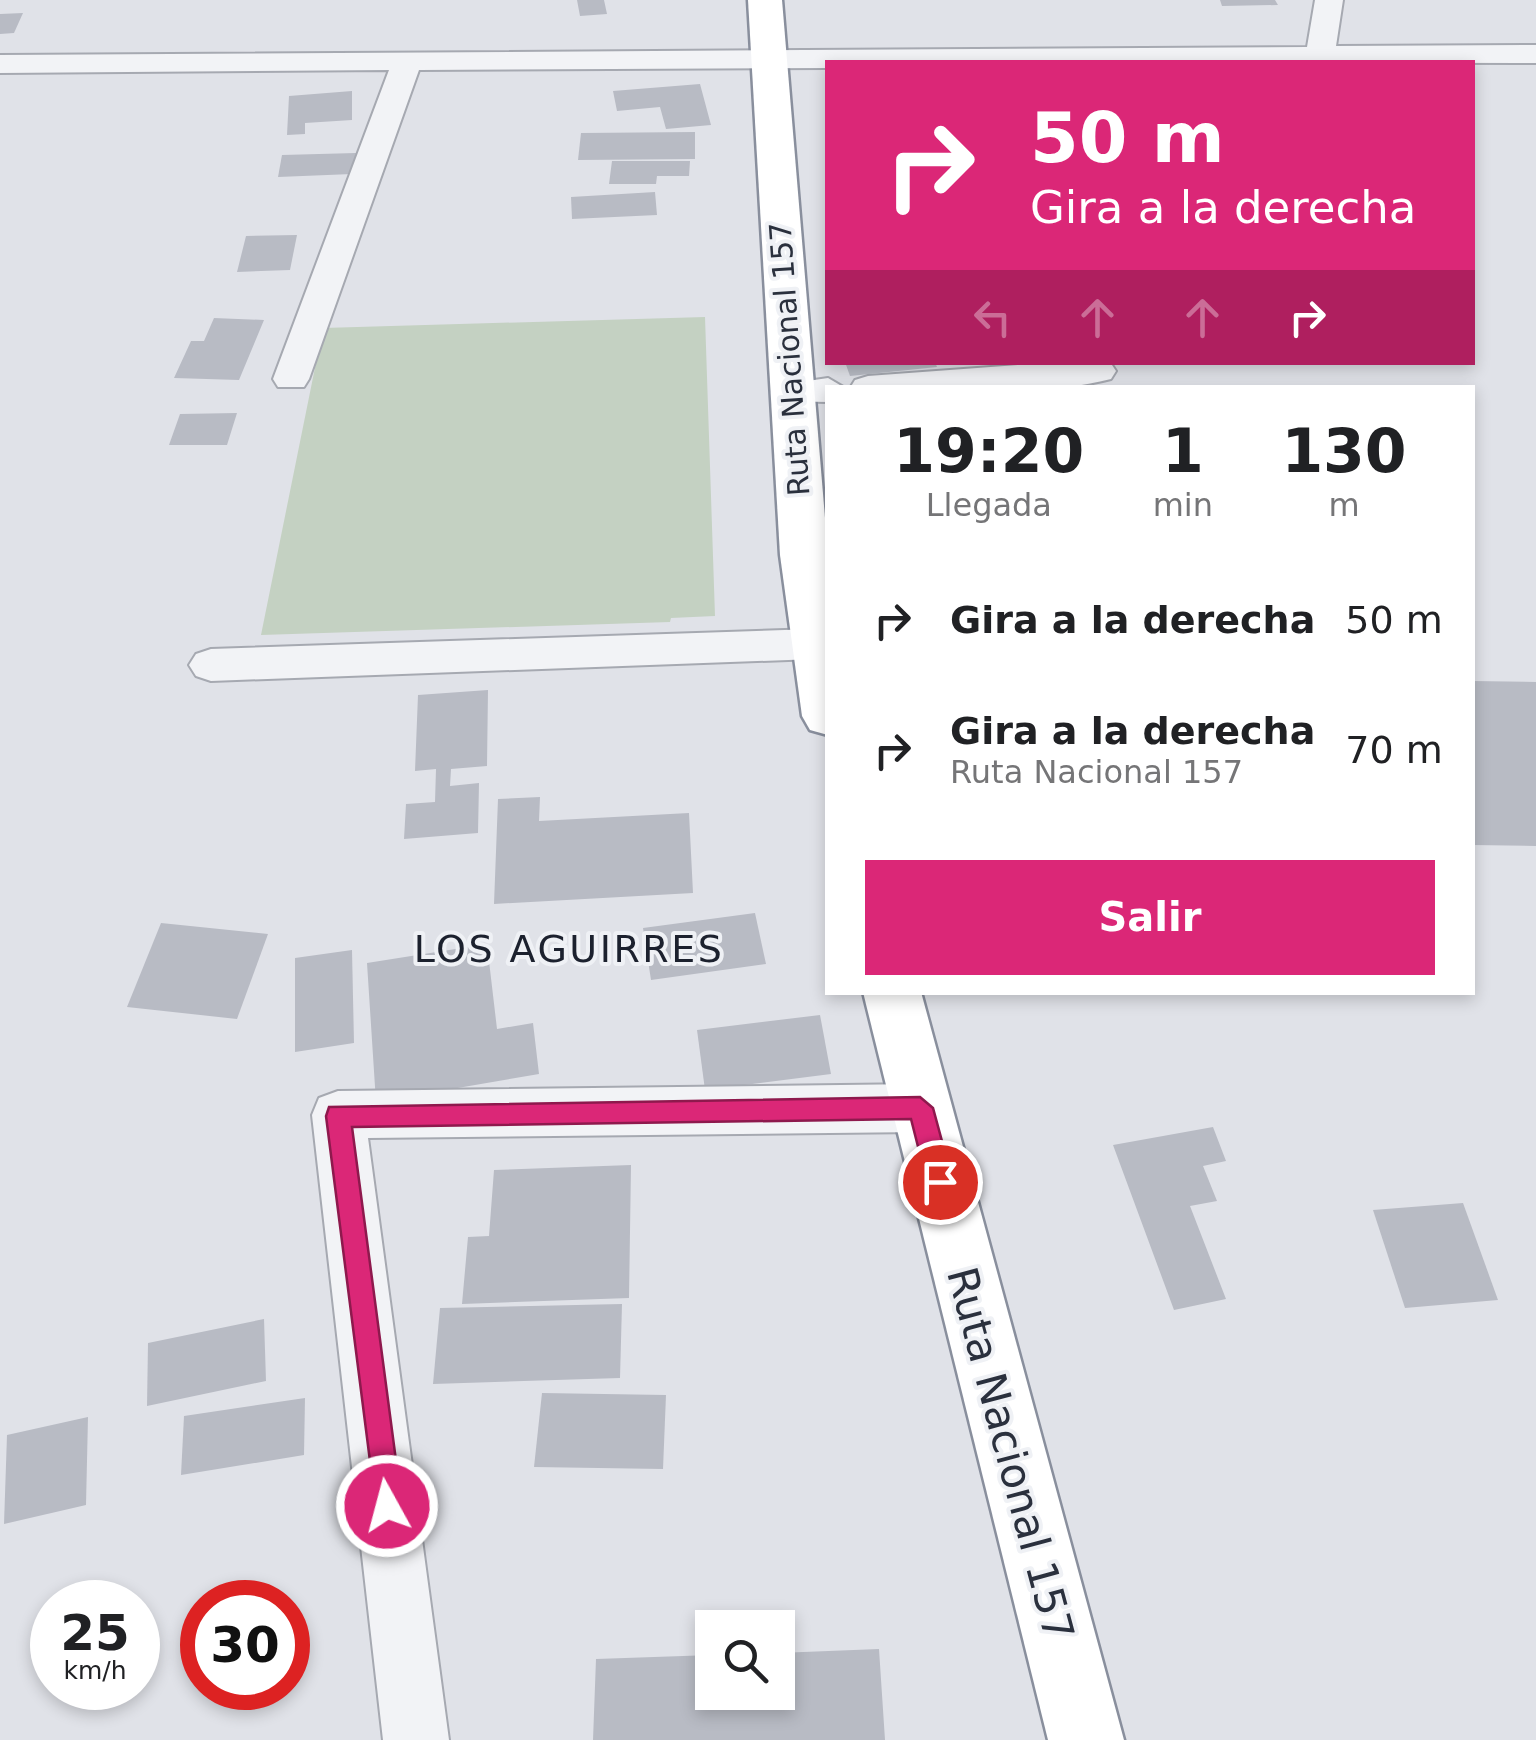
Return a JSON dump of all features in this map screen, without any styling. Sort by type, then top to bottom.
[{"type":"highway","name":"Ruta Nacional 157","points":[[766,0],[810,392],[815,644],[825,699]]},
{"type":"highway","name":"Ruta Nacional 157","points":[[893,995],[1086,1740]]},
{"type":"street","points":[[1320,55],[1329,0]]},
{"type":"street","points":[[1030,60],[1536,54]]},
{"type":"street","points":[[0,64],[825,62]]},
{"type":"street","points":[[290,379],[407,63]]},
{"type":"street","points":[[909,385],[1098,371]]},
{"type":"street","points":[[212,665],[815,644]]},
{"type":"street","points":[[416,1740],[338,1116],[920,1108]]},
{"type":"green space","points":[[705,317],[715,616],[671,618],[670,622],[261,635],[323,328]]},
{"type":"building","points":[[577,0],[604,0],[607,14],[580,16]]},
{"type":"building","points":[[1220,0],[1275,0],[1278,5],[1222,6]]},
{"type":"building","points":[[23,13],[14,33],[0,34],[0,14]]},
{"type":"building","points":[[700,84],[711,125],[666,129],[660,107],[617,111],[613,91]]},
{"type":"building","points":[[352,91],[352,120],[305,123],[305,134],[287,135],[289,96]]},
{"type":"building","points":[[695,132],[695,159],[578,160],[581,133]]},
{"type":"building","points":[[356,153],[352,174],[278,177],[282,155]]},
{"type":"building","points":[[612,161],[690,161],[689,176],[657,176],[656,184],[609,184]]},
{"type":"building","points":[[655,192],[657,215],[572,219],[571,197]]},
{"type":"building","points":[[297,235],[290,270],[237,272],[246,236]]},
{"type":"building","points":[[214,318],[264,320],[239,380],[174,378],[191,341],[204,341]]},
{"type":"building","points":[[846,365],[937,367],[850,376]]},
{"type":"building","points":[[237,413],[227,445],[169,445],[180,414]]},
{"type":"building","points":[[1475,681],[1536,682],[1536,846],[1475,845]]},
{"type":"building","points":[[488,690],[487,766],[451,769],[450,786],[479,783],[478,833],[404,839],[406,804],[435,802],[436,769],[415,771],[418,695]]},
{"type":"building","points":[[540,797],[539,821],[689,813],[693,893],[494,904],[498,799]]},
{"type":"building","points":[[755,913],[766,964],[651,980],[643,928]]},
{"type":"building","points":[[161,923],[268,934],[237,1019],[127,1007]]},
{"type":"building","points":[[487,944],[497,1029],[533,1023],[539,1074],[376,1102],[367,963]]},
{"type":"building","points":[[352,950],[354,1043],[295,1052],[295,958]]},
{"type":"building","points":[[820,1015],[831,1074],[705,1090],[697,1030]]},
{"type":"building","points":[[1213,1127],[1226,1161],[1203,1166],[1217,1201],[1190,1206],[1226,1299],[1174,1310],[1113,1145]]},
{"type":"building","points":[[631,1165],[629,1298],[462,1304],[468,1237],[489,1236],[494,1170]]},
{"type":"building","points":[[1463,1203],[1498,1300],[1405,1308],[1373,1210]]},
{"type":"building","points":[[622,1304],[620,1378],[433,1384],[440,1308]]},
{"type":"building","points":[[264,1319],[266,1381],[147,1406],[148,1343]]},
{"type":"building","points":[[542,1393],[666,1395],[663,1469],[534,1467]]},
{"type":"building","points":[[305,1398],[304,1455],[181,1475],[184,1416]]},
{"type":"building","points":[[88,1417],[86,1505],[4,1524],[7,1435]]},
{"type":"building","points":[[879,1649],[885,1740],[593,1740],[596,1659],[695,1656],[695,1710],[795,1710],[795,1652]]},
{"type":"district","name":"LOS AGUIRRES","points":[[569,949]]},
{"type":"route","points":[[387,1506],[338,1116],[920,1108],[940,1182]]}]
